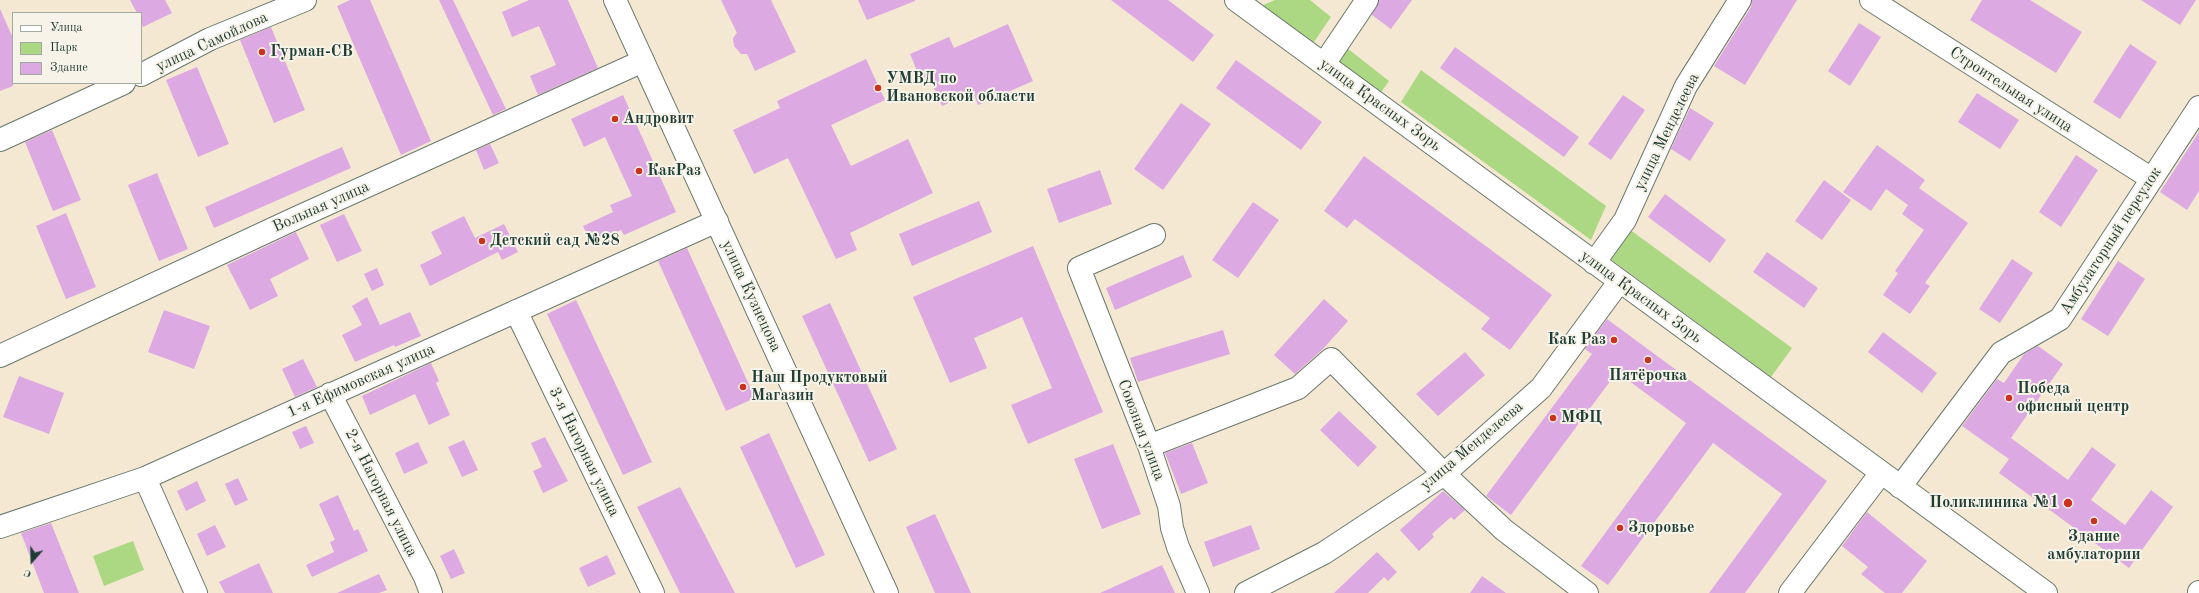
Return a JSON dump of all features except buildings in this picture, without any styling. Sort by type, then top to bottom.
[{"type":"street","name":"улица Самойлова","points":[[142,74],[210,39],[306,0]]},
{"type":"street","name":"улица Кузнецова","points":[[615,0],[886,593]]},
{"type":"street","name":"улица Красных Зорь","points":[[1236,0],[1619,282],[2046,593]]},
{"type":"street","points":[[1324,64],[1367,0]]},
{"type":"street","name":"улица Менделеева","points":[[1594,263],[1625,220],[1686,86],[1740,0]]},
{"type":"street","name":"Строительная улица","points":[[1871,0],[2152,179]]},
{"type":"street","name":"Вольная улица","points":[[0,356],[209,260],[294,219],[643,61]]},
{"type":"street","points":[[0,140],[122,84]]},
{"type":"street","name":"Амбулаторный переулок","points":[[1900,487],[2001,353],[2060,319],[2199,107]]},
{"type":"street","name":"1-я Ефимовская улица","points":[[0,527],[145,478],[717,221]]},
{"type":"street","name":"Союзная улица","points":[[1154,235],[1079,268],[1148,446],[1169,506],[1172,528],[1178,547],[1198,593]]},
{"type":"street","name":"улица Менделеева","points":[[1246,593],[1324,553],[1444,474],[1541,388],[1619,282]]},
{"type":"street","name":"3-я Нагорная улица","points":[[516,311],[653,593]]},
{"type":"street","points":[[1148,446],[1298,388],[1331,359],[1444,474],[1504,530],[1587,593]]},
{"type":"street","name":"2-я Нагорная улица","points":[[330,394],[425,577],[431,593]]},
{"type":"street","points":[[1790,593],[1881,473]]},
{"type":"street","points":[[145,478],[196,593]]},
{"type":"green space","points":[[1275,0],[1310,0],[1331,17],[1312,45],[1263,5]]},
{"type":"green space","points":[[1338,41],[1389,81],[1380,94],[1328,54]]},
{"type":"green space","points":[[1421,70],[1606,206],[1591,240],[1401,102]]},
{"type":"green space","points":[[1629,229],[1792,348],[1771,377],[1608,257]]},
{"type":"green space","points":[[133,541],[144,570],[104,586],[93,556]]},
{"type":"place","name":"Гурман-СВ","points":[[262,52]]},
{"type":"place","name":"УМВД по Ивановской области","points":[[878,88]]},
{"type":"place","name":"Андровит","points":[[615,119]]},
{"type":"place","name":"КакРаз","points":[[639,171]]},
{"type":"place","name":"Детский сад №28","points":[[482,241]]},
{"type":"place","name":"Как Раз","points":[[1614,340]]},
{"type":"place","name":"Пятёрочка","points":[[1648,360]]},
{"type":"place","name":"Наш Продуктовый Магазин","points":[[743,387]]},
{"type":"place","name":"Победа офисный центр","points":[[2009,398]]},
{"type":"place","name":"МФЦ","points":[[1553,418]]},
{"type":"place","name":"Поликлиника №1","points":[[2068,503]]},
{"type":"place","name":"Здание амбулатории","points":[[2094,521]]},
{"type":"place","name":"Здоровье","points":[[1620,528]]}]
